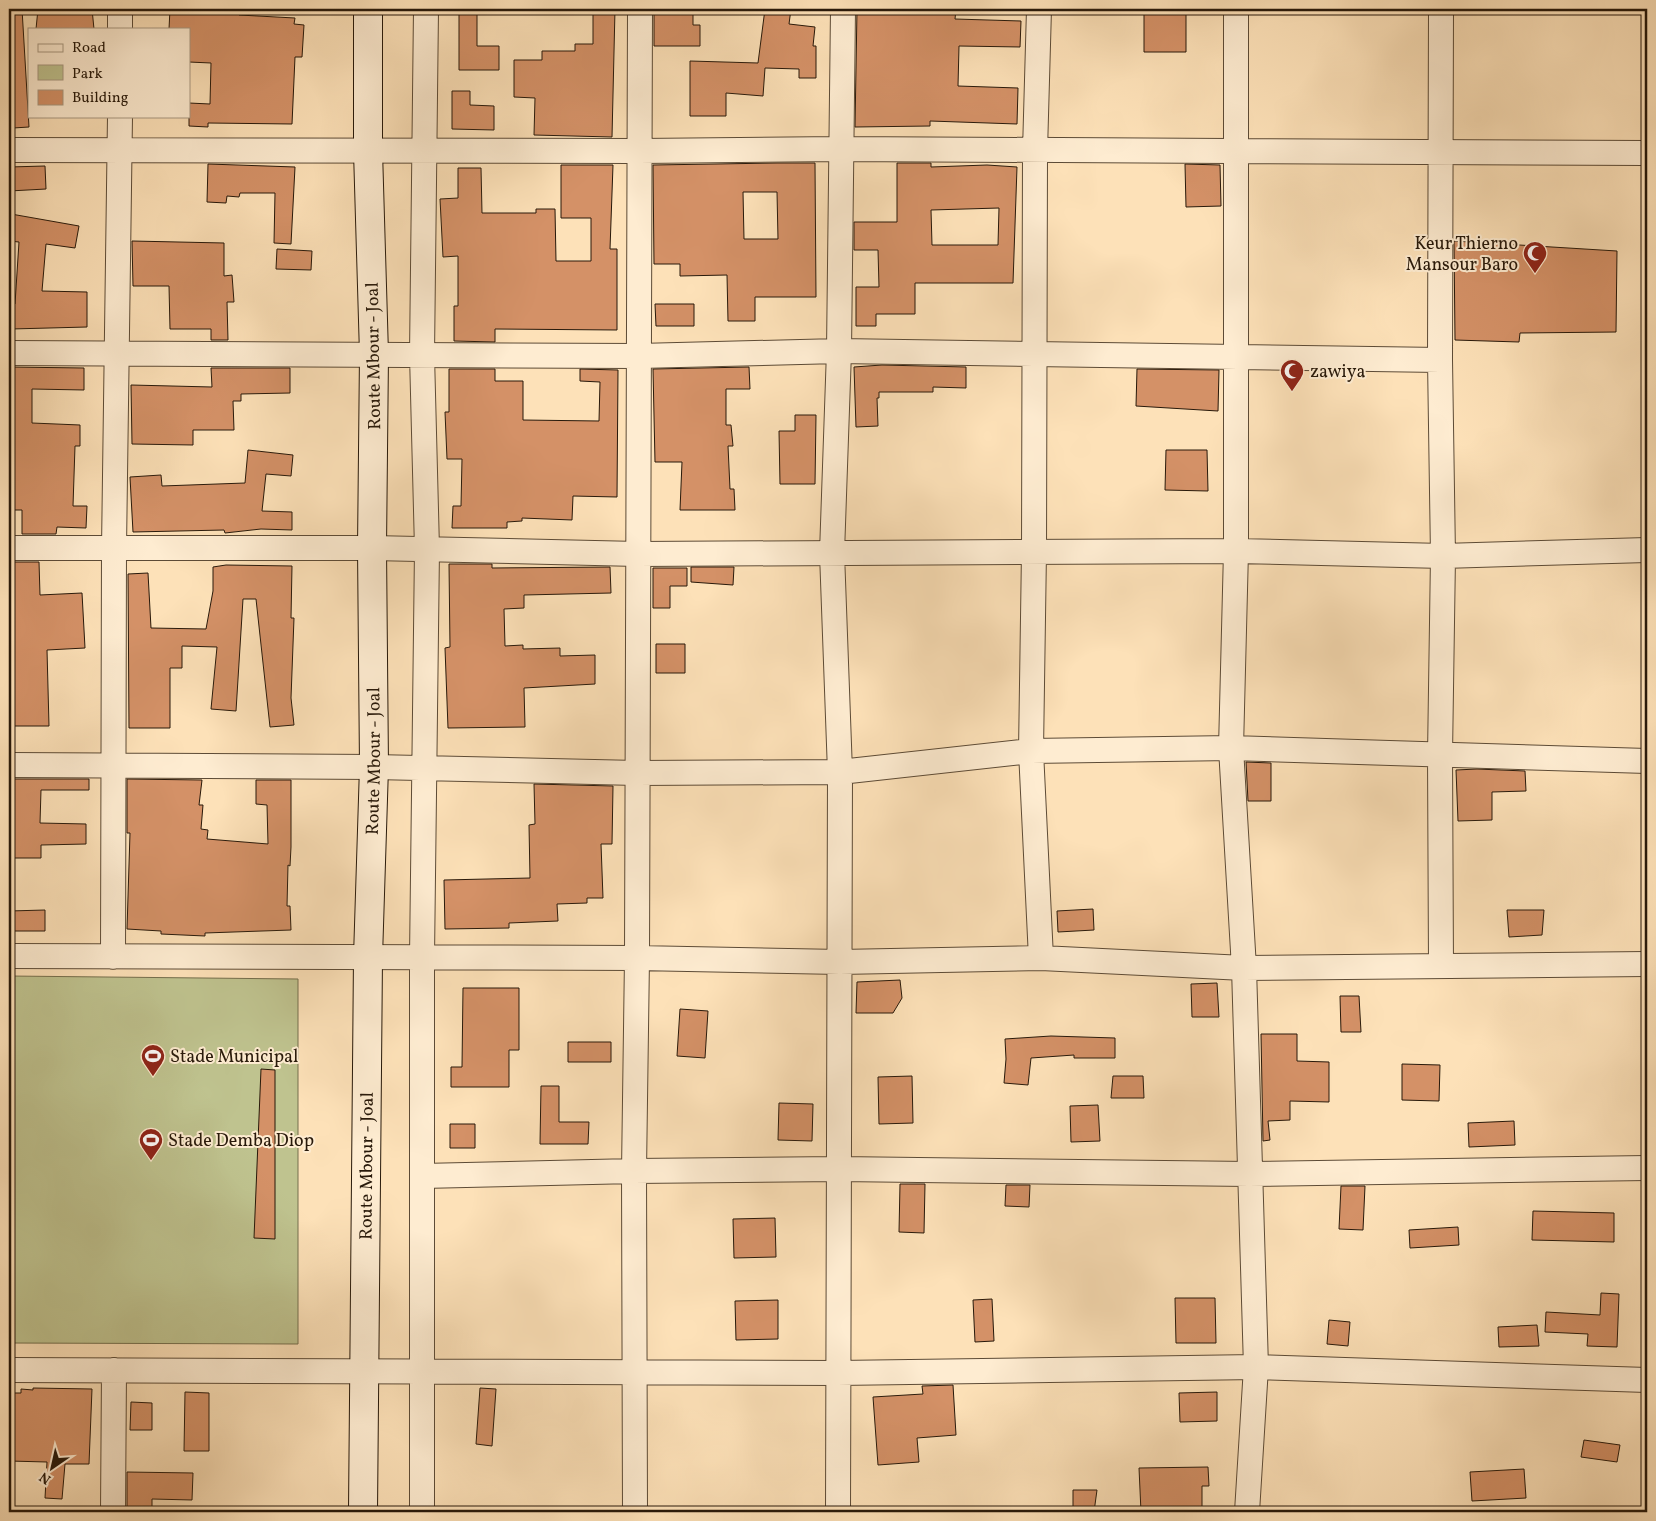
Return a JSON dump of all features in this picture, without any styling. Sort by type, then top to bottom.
[{"type":"main road","name":"Route Mbour - Joal","points":[[363,1512],[368,957],[374,767],[372,548],[374,354],[368,151],[368,9]]},
{"type":"street","points":[[120,9],[120,28]]},
{"type":"street","points":[[422,1512],[422,957],[426,768],[427,549],[422,355],[426,9]]},
{"type":"street","points":[[635,1512],[634,1171],[637,958],[640,9]]},
{"type":"street","points":[[838,1512],[840,772],[832,553],[839,351],[843,9]]},
{"type":"street","points":[[1039,9],[1035,151],[1034,551],[1031,751],[1041,958]]},
{"type":"street","points":[[1236,9],[1238,357],[1231,748],[1244,968],[1256,1367],[1247,1512]]},
{"type":"street","points":[[1441,9],[1440,360],[1443,556],[1440,755],[1441,965]]},
{"type":"street","points":[[113,957],[114,548],[120,118]]},
{"type":"street","points":[[9,150],[640,152],[840,150],[1647,154]]},
{"type":"street","points":[[9,352],[639,356],[839,351],[1440,360]]},
{"type":"street","points":[[9,548],[372,548],[638,554],[1236,551],[1443,556],[1647,550]]},
{"type":"street","points":[[9,765],[374,767],[637,773],[840,772],[1031,751],[1231,748],[1647,761]]},
{"type":"street","points":[[9,956],[637,958],[840,962],[1041,958],[1244,968],[1647,964]]},
{"type":"street","points":[[422,1176],[839,1169],[1249,1174],[1647,1168]]},
{"type":"street","points":[[9,1370],[838,1374],[1256,1367],[1647,1380]]},
{"type":"street","points":[[113,1512],[114,1370]]},
{"type":"green space","name":"Stade Municipal","points":[[9,976],[298,979],[298,1344],[9,1343]]},
{"type":"building","points":[[9,9],[22,9],[29,127],[13,128],[13,123],[9,123]]},
{"type":"building","points":[[38,9],[56,9],[55,12],[92,9],[94,28],[36,28]]},
{"type":"building","points":[[170,9],[239,9],[239,15],[295,18],[294,24],[304,25],[302,57],[295,57],[292,124],[208,123],[208,127],[189,126],[190,103],[210,104],[211,63],[190,62],[190,28],[169,28]]},
{"type":"building","points":[[459,9],[477,9],[477,46],[499,46],[499,70],[459,70]]},
{"type":"building","points":[[593,9],[615,9],[612,137],[534,135],[535,98],[514,97],[514,60],[542,60],[542,51],[575,51],[575,44],[593,44]]},
{"type":"building","points":[[654,9],[693,9],[693,25],[700,25],[700,46],[654,46]]},
{"type":"building","points":[[765,9],[791,9],[789,24],[815,27],[813,46],[816,46],[816,78],[799,78],[799,69],[765,68],[763,96],[726,93],[726,116],[690,116],[690,61],[758,63]]},
{"type":"building","points":[[857,9],[956,9],[955,19],[1021,21],[1020,47],[959,46],[958,86],[1018,88],[1017,124],[930,121],[930,126],[855,127]]},
{"type":"building","points":[[1144,13],[1186,14],[1186,52],[1144,52]]},
{"type":"building","points":[[452,91],[470,91],[470,105],[494,106],[494,130],[452,129]]},
{"type":"building","points":[[815,163],[816,297],[755,297],[755,321],[728,321],[727,275],[680,276],[680,264],[654,264],[653,165]],"holes":[[[743,192],[777,192],[778,239],[744,239]]]},
{"type":"building","points":[[897,163],[931,163],[931,167],[987,165],[1017,167],[1013,283],[915,283],[915,314],[876,314],[876,326],[856,326],[856,287],[879,287],[878,250],[854,250],[854,222],[897,222]],"holes":[[[999,208],[998,245],[932,245],[931,210]]]},
{"type":"building","points":[[208,164],[295,167],[291,244],[274,243],[275,193],[240,193],[239,197],[227,196],[226,203],[207,202]]},
{"type":"building","points":[[1185,164],[1220,165],[1221,206],[1186,207]]},
{"type":"building","points":[[561,165],[613,165],[610,249],[617,249],[617,330],[495,329],[495,342],[454,341],[454,306],[458,306],[458,256],[443,257],[440,199],[458,198],[458,168],[481,168],[482,213],[536,213],[536,209],[555,209],[556,261],[591,261],[591,218],[561,218]]},
{"type":"building","points":[[45,166],[46,189],[9,191],[9,167]]},
{"type":"building","points":[[11,214],[79,226],[75,248],[46,244],[42,291],[87,292],[87,327],[11,329],[11,304],[15,304],[19,242],[9,241]]},
{"type":"building","points":[[132,241],[224,243],[224,276],[232,275],[234,302],[227,302],[228,340],[211,340],[211,329],[170,329],[169,286],[133,286]]},
{"type":"building","name":"Keur Thierno Mansour Baro","points":[[1454,241],[1617,251],[1616,332],[1520,333],[1519,342],[1455,340]]},
{"type":"building","points":[[277,249],[312,251],[311,270],[276,269]]},
{"type":"building","points":[[655,304],[694,304],[694,326],[656,326]]},
{"type":"building","points":[[882,365],[966,367],[966,388],[933,387],[933,392],[879,392],[879,398],[877,398],[878,426],[856,427],[854,367]]},
{"type":"building","points":[[9,367],[84,368],[84,390],[32,389],[32,423],[80,425],[80,446],[75,446],[73,506],[87,506],[86,528],[57,527],[56,534],[22,534],[22,510],[9,510],[13,428],[11,428],[12,388],[9,388]]},
{"type":"building","points":[[749,367],[750,389],[726,389],[726,425],[731,425],[733,446],[728,446],[730,489],[734,489],[735,510],[680,510],[682,462],[655,462],[653,369]]},
{"type":"building","points":[[211,368],[290,368],[290,393],[241,394],[241,401],[233,401],[234,430],[193,430],[193,445],[132,444],[131,385],[212,387]]},
{"type":"building","points":[[449,369],[495,369],[495,381],[523,381],[523,420],[599,421],[600,382],[580,381],[580,369],[618,370],[617,497],[573,496],[572,520],[522,518],[522,521],[507,522],[507,528],[452,528],[453,506],[461,506],[462,459],[447,459],[445,412],[449,412]]},
{"type":"building","points":[[1137,369],[1219,370],[1218,411],[1136,406]]},
{"type":"building","points":[[795,415],[816,415],[815,484],[780,484],[779,431],[795,431]]},
{"type":"building","points":[[248,450],[293,455],[291,476],[266,474],[262,511],[292,512],[292,530],[261,529],[225,533],[224,530],[133,532],[130,477],[161,475],[162,486],[245,483]]},
{"type":"building","points":[[1166,450],[1207,450],[1208,491],[1165,490]]},
{"type":"building","points":[[9,562],[39,562],[40,595],[82,593],[85,648],[47,650],[49,726],[11,726]]},
{"type":"building","points":[[449,564],[492,564],[492,568],[610,567],[611,593],[524,595],[524,608],[504,609],[505,646],[523,645],[523,649],[560,648],[560,656],[595,655],[595,684],[524,688],[525,727],[448,728],[445,648],[450,647]]},
{"type":"building","points":[[226,565],[292,566],[291,618],[294,618],[291,698],[294,725],[270,727],[256,599],[243,599],[236,711],[211,709],[217,647],[182,646],[182,668],[170,668],[170,728],[129,728],[128,574],[148,573],[151,628],[206,629],[213,591],[213,567]]},
{"type":"building","points":[[691,567],[734,567],[733,585],[691,582]]},
{"type":"building","points":[[653,568],[687,568],[687,586],[670,586],[670,608],[653,608]]},
{"type":"building","points":[[656,644],[685,644],[685,673],[656,673]]},
{"type":"building","points":[[1246,762],[1271,763],[1271,801],[1248,801]]},
{"type":"building","points":[[1456,770],[1525,771],[1526,791],[1492,792],[1492,820],[1458,821]]},
{"type":"building","points":[[9,779],[89,779],[89,790],[41,790],[40,823],[86,824],[86,844],[41,845],[41,858],[9,858]]},
{"type":"building","points":[[127,779],[202,780],[199,805],[203,805],[201,829],[208,830],[207,839],[268,844],[267,805],[256,804],[256,780],[291,780],[291,847],[290,866],[288,865],[287,906],[290,906],[291,930],[205,933],[205,936],[161,934],[161,931],[127,929],[130,833],[127,833]]},
{"type":"building","points":[[534,784],[613,786],[612,844],[601,844],[603,898],[587,898],[587,903],[557,904],[558,921],[509,923],[509,928],[445,929],[444,880],[530,878],[529,825],[535,824]]},
{"type":"building","points":[[1093,909],[1094,930],[1058,932],[1057,911]]},
{"type":"building","points":[[45,910],[45,931],[9,931],[9,911]]},
{"type":"building","points":[[1507,910],[1544,910],[1542,935],[1509,937]]},
{"type":"building","points":[[900,980],[902,998],[893,1013],[856,1013],[857,982]]},
{"type":"building","points":[[1217,983],[1219,1017],[1192,1017],[1191,984]]},
{"type":"building","points":[[463,988],[519,988],[519,1050],[509,1050],[509,1087],[451,1087],[451,1067],[462,1067]]},
{"type":"building","points":[[1340,996],[1359,996],[1361,1032],[1341,1032]]},
{"type":"building","points":[[680,1009],[708,1011],[705,1058],[677,1056]]},
{"type":"building","points":[[1261,1034],[1297,1034],[1297,1061],[1329,1062],[1329,1102],[1290,1101],[1290,1120],[1268,1121],[1270,1140],[1263,1141]]},
{"type":"building","points":[[1051,1036],[1115,1038],[1115,1058],[1074,1058],[1074,1055],[1031,1058],[1028,1085],[1004,1083],[1005,1039]]},
{"type":"building","points":[[568,1042],[611,1042],[611,1062],[568,1062]]},
{"type":"building","points":[[1402,1064],[1440,1065],[1439,1101],[1402,1100]]},
{"type":"building","points":[[261,1069],[275,1070],[275,1239],[254,1238]]},
{"type":"building","points":[[912,1076],[913,1123],[879,1124],[878,1077]]},
{"type":"building","points":[[1113,1076],[1143,1076],[1144,1098],[1111,1098]]},
{"type":"building","points":[[541,1086],[559,1086],[559,1122],[589,1122],[588,1144],[540,1144]]},
{"type":"building","points":[[779,1103],[813,1104],[812,1141],[778,1140]]},
{"type":"building","points":[[1098,1105],[1100,1141],[1071,1142],[1070,1106]]},
{"type":"building","points":[[1514,1121],[1515,1145],[1469,1147],[1468,1123]]},
{"type":"building","points":[[450,1124],[475,1124],[475,1148],[450,1148]]},
{"type":"building","points":[[900,1184],[925,1184],[924,1233],[899,1232]]},
{"type":"building","points":[[1006,1185],[1030,1185],[1029,1207],[1005,1206]]},
{"type":"building","points":[[1341,1186],[1365,1186],[1363,1230],[1339,1229]]},
{"type":"building","points":[[1533,1211],[1614,1213],[1614,1242],[1532,1240]]},
{"type":"building","points":[[775,1218],[776,1257],[734,1258],[733,1219]]},
{"type":"building","points":[[1458,1227],[1459,1245],[1410,1248],[1409,1230]]},
{"type":"building","points":[[1601,1293],[1619,1294],[1617,1347],[1587,1346],[1588,1334],[1545,1332],[1546,1312],[1600,1315]]},
{"type":"building","points":[[1175,1298],[1215,1298],[1216,1343],[1176,1343]]},
{"type":"building","points":[[992,1299],[994,1341],[975,1342],[973,1300]]},
{"type":"building","points":[[778,1300],[778,1339],[736,1340],[735,1301]]},
{"type":"building","points":[[1329,1320],[1350,1322],[1348,1346],[1327,1344]]},
{"type":"building","points":[[1537,1325],[1539,1346],[1499,1347],[1498,1327]]},
{"type":"building","points":[[953,1385],[956,1435],[917,1438],[919,1462],[878,1465],[873,1397],[923,1394],[922,1386]]},
{"type":"building","points":[[33,1388],[92,1389],[89,1464],[65,1464],[62,1499],[45,1498],[47,1462],[9,1461],[9,1393],[21,1393],[21,1389],[33,1390]]},
{"type":"building","points":[[480,1388],[496,1389],[492,1446],[476,1444]]},
{"type":"building","points":[[185,1392],[209,1393],[209,1451],[184,1451]]},
{"type":"building","points":[[1217,1392],[1217,1421],[1180,1422],[1179,1393]]},
{"type":"building","points":[[131,1402],[152,1403],[152,1430],[130,1430]]},
{"type":"building","points":[[1584,1440],[1620,1445],[1617,1462],[1581,1457]]},
{"type":"building","points":[[1208,1467],[1209,1486],[1202,1486],[1202,1512],[1141,1512],[1139,1468]]},
{"type":"building","points":[[1524,1469],[1526,1498],[1472,1501],[1470,1472]]},
{"type":"building","points":[[127,1472],[193,1473],[192,1500],[152,1499],[152,1512],[127,1512]]},
{"type":"building","points":[[1073,1490],[1097,1490],[1094,1512],[1073,1512]]},
{"type":"place","name":"Keur Thierno Mansour Baro","points":[[1535,274]]},
{"type":"place","name":"zawiya","points":[[1292,392]]},
{"type":"place","name":"Stade Municipal","points":[[153,1077]]},
{"type":"place","name":"Stade Demba Diop","points":[[151,1161]]}]
